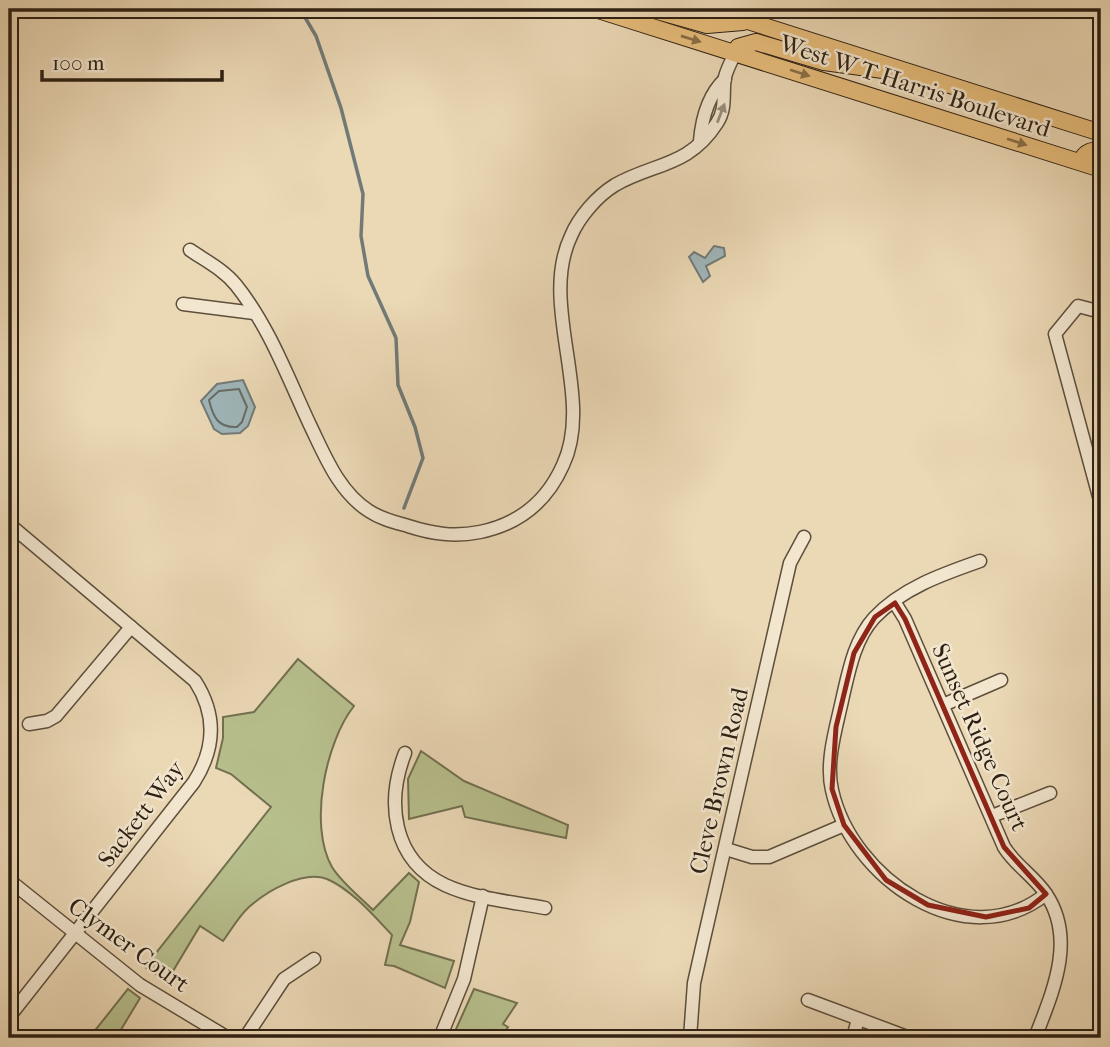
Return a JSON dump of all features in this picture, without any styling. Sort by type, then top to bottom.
[{"type":"main road","name":"West W T Harris Boulevard","points":[[595,9],[1101,169]]},
{"type":"main road","points":[[650,9],[714,25],[742,14]]},
{"type":"main road","name":"West W T Harris Boulevard","points":[[710,9],[742,14],[910,72],[1101,133]]},
{"type":"main road","points":[[735,52],[738,47],[756,42],[824,62],[863,69],[910,72]]},
{"type":"main road","points":[[1081,162],[1083,156],[1091,150],[1101,150]]},
{"type":"street","points":[[190,250],[223,273],[254,313],[329,464],[354,499],[384,519],[432,534],[451,536],[499,528],[526,513],[546,494],[563,466],[573,437],[561,278],[570,237],[582,217],[615,185],[666,166],[701,141],[719,119],[726,96],[725,79],[735,52]]},
{"type":"street","points":[[183,304],[254,313]]},
{"type":"street","points":[[1101,313],[1078,306],[1055,334],[1101,504]]},
{"type":"street","name":"Sackett Way","points":[[9,524],[183,670],[202,692],[210,716],[211,744],[194,782],[9,1017]]},
{"type":"street","name":"Cleve Brown Road","points":[[690,1038],[694,983],[790,563],[804,537]]},
{"type":"street","points":[[980,561],[920,584],[875,617],[865,631],[846,682],[830,770],[832,789],[844,825],[869,864],[886,880],[928,905],[967,915],[994,916],[1029,908],[1046,894]]},
{"type":"street","name":"Sunset Ridge Court","points":[[895,603],[905,619],[1010,857],[1030,873],[1046,894],[1060,927],[1059,963],[1035,1038]]},
{"type":"street","points":[[29,724],[47,721],[56,716],[131,627]]},
{"type":"street","points":[[943,705],[1001,680]]},
{"type":"street","points":[[405,753],[393,794],[394,813],[404,842],[431,877],[447,886],[483,896],[545,908]]},
{"type":"street","points":[[992,816],[1049,793]]},
{"type":"street","points":[[726,849],[752,857],[769,857],[844,825]]},
{"type":"street","name":"Clymer Court","points":[[9,880],[141,985],[228,1038]]},
{"type":"street","points":[[440,1038],[464,979],[483,896]]},
{"type":"street","points":[[245,1038],[284,979],[314,958]]},
{"type":"street","points":[[808,1000],[910,1038]]},
{"type":"street","points":[[853,1038],[858,1019]]},
{"type":"highlighted area","points":[[895,603],[905,619],[1004,847],[1046,894],[1029,908],[986,917],[928,905],[886,880],[844,825],[832,789],[836,727],[854,653],[875,617]]},
{"type":"green space","points":[[298,659],[354,706],[335,740],[324,784],[321,829],[332,867],[373,910],[409,873],[419,882],[410,922],[400,945],[454,961],[445,988],[394,966],[385,965],[392,935],[345,890],[327,879],[317,877],[297,880],[265,895],[245,911],[223,941],[200,926],[167,981],[145,967],[271,807],[231,774],[216,768],[223,738],[223,717],[254,712]]},
{"type":"green space","points":[[421,751],[464,781],[568,825],[566,838],[465,817],[462,806],[409,819],[408,779]]},
{"type":"green space","points":[[128,989],[140,998],[116,1038],[89,1038]]},
{"type":"green space","points":[[474,989],[517,1003],[503,1024],[508,1027],[501,1038],[452,1038]]},
{"type":"water","points":[[714,246],[724,248],[725,256],[706,266],[710,276],[703,282],[689,257],[694,252],[705,258]]},
{"type":"water","points":[[243,380],[255,407],[248,426],[240,433],[222,434],[214,429],[201,401],[217,384]]},
{"type":"waterway","points":[[300,9],[316,36],[341,108],[363,194],[361,236],[368,276],[396,338],[398,385],[415,427],[423,458],[404,508]]}]
